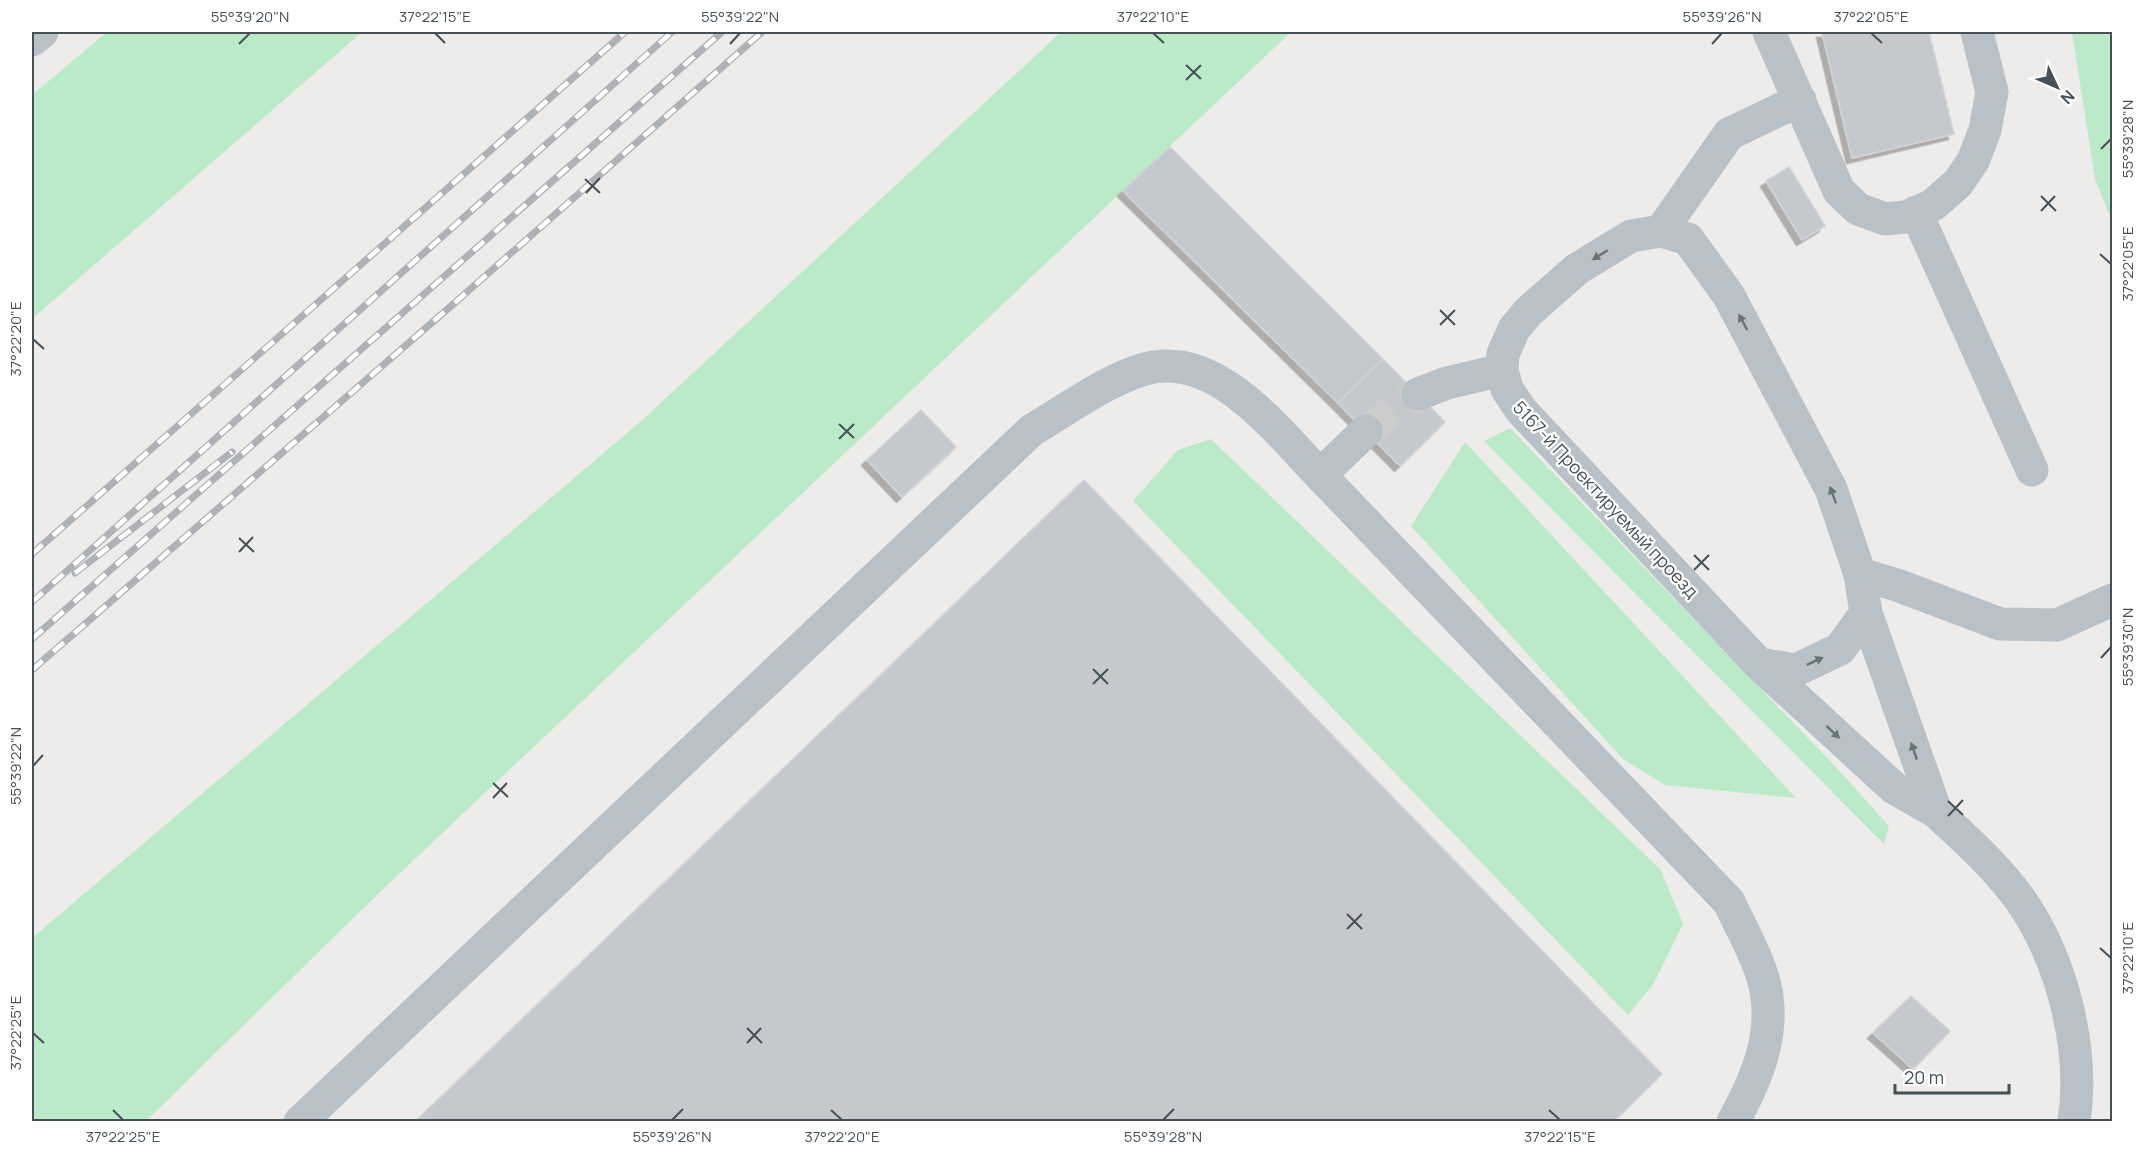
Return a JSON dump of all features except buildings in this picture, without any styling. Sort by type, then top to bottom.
[{"type":"street","points":[[32,40],[42,32]]},
{"type":"street","points":[[1769,32],[1839,190],[1857,209],[1885,219],[1906,217],[1932,205],[1958,183],[1973,161],[1985,130],[1992,92],[1977,32]]},
{"type":"street","points":[[1661,231],[1729,134],[1800,100]]},
{"type":"street","points":[[1916,212],[2032,470]]},
{"type":"street","points":[[1418,394],[1447,383],[1502,370],[1503,354],[1514,329],[1528,312],[1577,269],[1631,236],[1661,231],[1688,239],[1729,296],[1831,489],[1860,574],[1866,613],[1936,812]]},
{"type":"street","points":[[300,1122],[1032,430],[1112,383],[1146,369],[1173,366],[1203,372],[1239,393],[1729,902],[1763,976],[1768,1005],[1767,1034],[1761,1066],[1733,1122]]},
{"type":"street","name":"5167-й Проектируемый проезд","points":[[1502,370],[1506,389],[1521,410],[1759,664],[1894,788],[1936,812],[1983,855],[2019,898],[2041,935],[2063,987],[2076,1064],[2074,1122]]},
{"type":"street","points":[[1320,475],[1366,431]]},
{"type":"street","points":[[1860,574],[1897,585],[2000,624],[2057,625],[2112,600]]},
{"type":"street","points":[[1759,664],[1796,670],[1840,649],[1866,613]]},
{"type":"green space","points":[[107,32],[362,32],[32,319],[32,95]]},
{"type":"green space","points":[[1061,32],[1291,32],[381,891],[146,1121],[32,1121],[32,938],[639,423]]},
{"type":"green space","points":[[2072,32],[2112,32],[2112,221],[2095,179]]},
{"type":"green space","points":[[1510,428],[1834,765],[1889,826],[1884,844],[1484,441]]},
{"type":"green space","points":[[1211,439],[1661,870],[1683,924],[1654,983],[1628,1015],[1133,501],[1178,450]]},
{"type":"green space","points":[[1465,442],[1796,798],[1665,785],[1623,759],[1411,526]]},
{"type":"tunnel","points":[[1366,431],[1418,394]]},
{"type":"railway","points":[[32,554],[625,32]]},
{"type":"railway","points":[[32,602],[672,32]]},
{"type":"railway","points":[[32,639],[722,32]]},
{"type":"railway","points":[[32,670],[762,32]]},
{"type":"railway","points":[[75,573],[232,452]]}]
